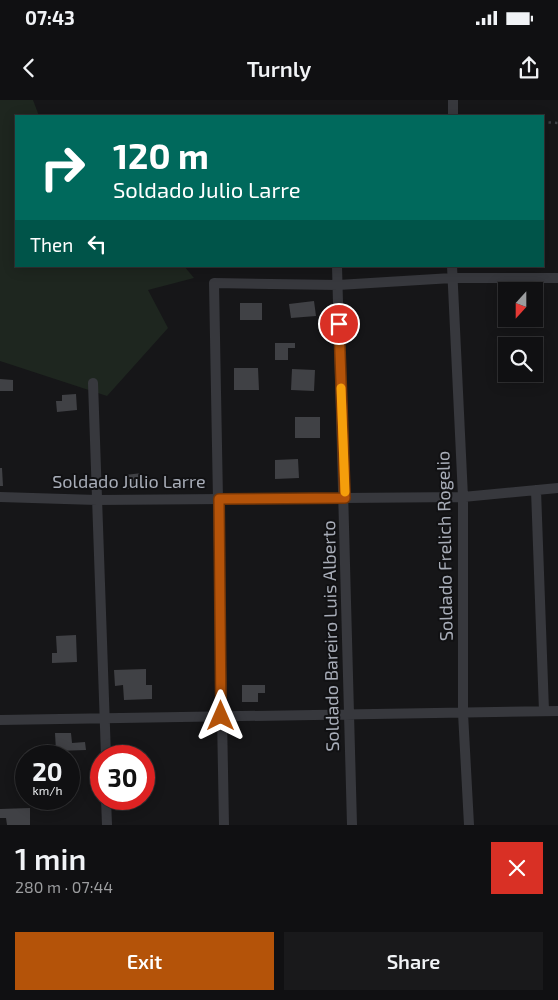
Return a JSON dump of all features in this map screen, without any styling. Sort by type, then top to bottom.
[{"type":"street","points":[[453,100],[453,115]]},
{"type":"street","name":"Soldado Bareiro Luis Alberto","points":[[337,267],[345,498],[352,825]]},
{"type":"street","name":"Soldado Frelich Rogelio","points":[[452,267],[463,497],[463,713],[470,825]]},
{"type":"street","points":[[224,825],[214,282],[338,285],[452,278],[558,278]]},
{"type":"street","points":[[93,383],[106,745]]},
{"type":"street","name":"Soldado Julio Larre","points":[[0,497],[98,500],[463,497],[558,488]]},
{"type":"street","points":[[536,490],[544,712]]},
{"type":"street","points":[[0,720],[558,711]]},
{"type":"street","points":[[106,810],[106,825]]},
{"type":"path","points":[[544,122],[558,123]]},
{"type":"shaded area","points":[[0,100],[33,100],[39,115],[15,115],[15,267],[185,267],[194,278],[148,290],[168,328],[107,396],[0,361]]},
{"type":"building","points":[[314,301],[316,316],[291,318],[289,304]]},
{"type":"building","points":[[240,303],[262,303],[262,320],[240,320]]},
{"type":"building","points":[[275,343],[295,343],[295,348],[288,348],[288,360],[275,360]]},
{"type":"building","points":[[234,368],[258,368],[259,390],[234,390]]},
{"type":"building","points":[[292,369],[315,370],[314,391],[291,390]]},
{"type":"building","points":[[0,379],[13,380],[13,391],[0,391]]},
{"type":"building","points":[[76,394],[77,410],[57,412],[56,401],[62,401],[62,395]]},
{"type":"building","points":[[295,417],[320,417],[320,438],[295,438]]},
{"type":"building","points":[[298,459],[299,478],[275,479],[275,460]]},
{"type":"building","points":[[0,468],[2,468],[3,486],[0,486]]},
{"type":"building","points":[[142,473],[144,486],[127,489],[125,475]]},
{"type":"building","points":[[76,635],[77,662],[52,663],[52,653],[57,653],[56,636]]},
{"type":"building","points":[[146,669],[146,685],[152,685],[152,699],[124,700],[123,685],[115,686],[114,670]]},
{"type":"building","points":[[242,685],[265,685],[265,693],[258,693],[258,702],[242,702]]},
{"type":"building","points":[[55,733],[71,733],[72,743],[85,742],[86,750],[80,750],[80,745],[56,745]]},
{"type":"building","points":[[0,809],[30,810],[30,825],[7,825],[6,818],[0,818]]},
{"type":"slow traffic","points":[[341,388],[345,492]]},
{"type":"route","points":[[221,716],[219,499],[345,498],[339,324]]}]
